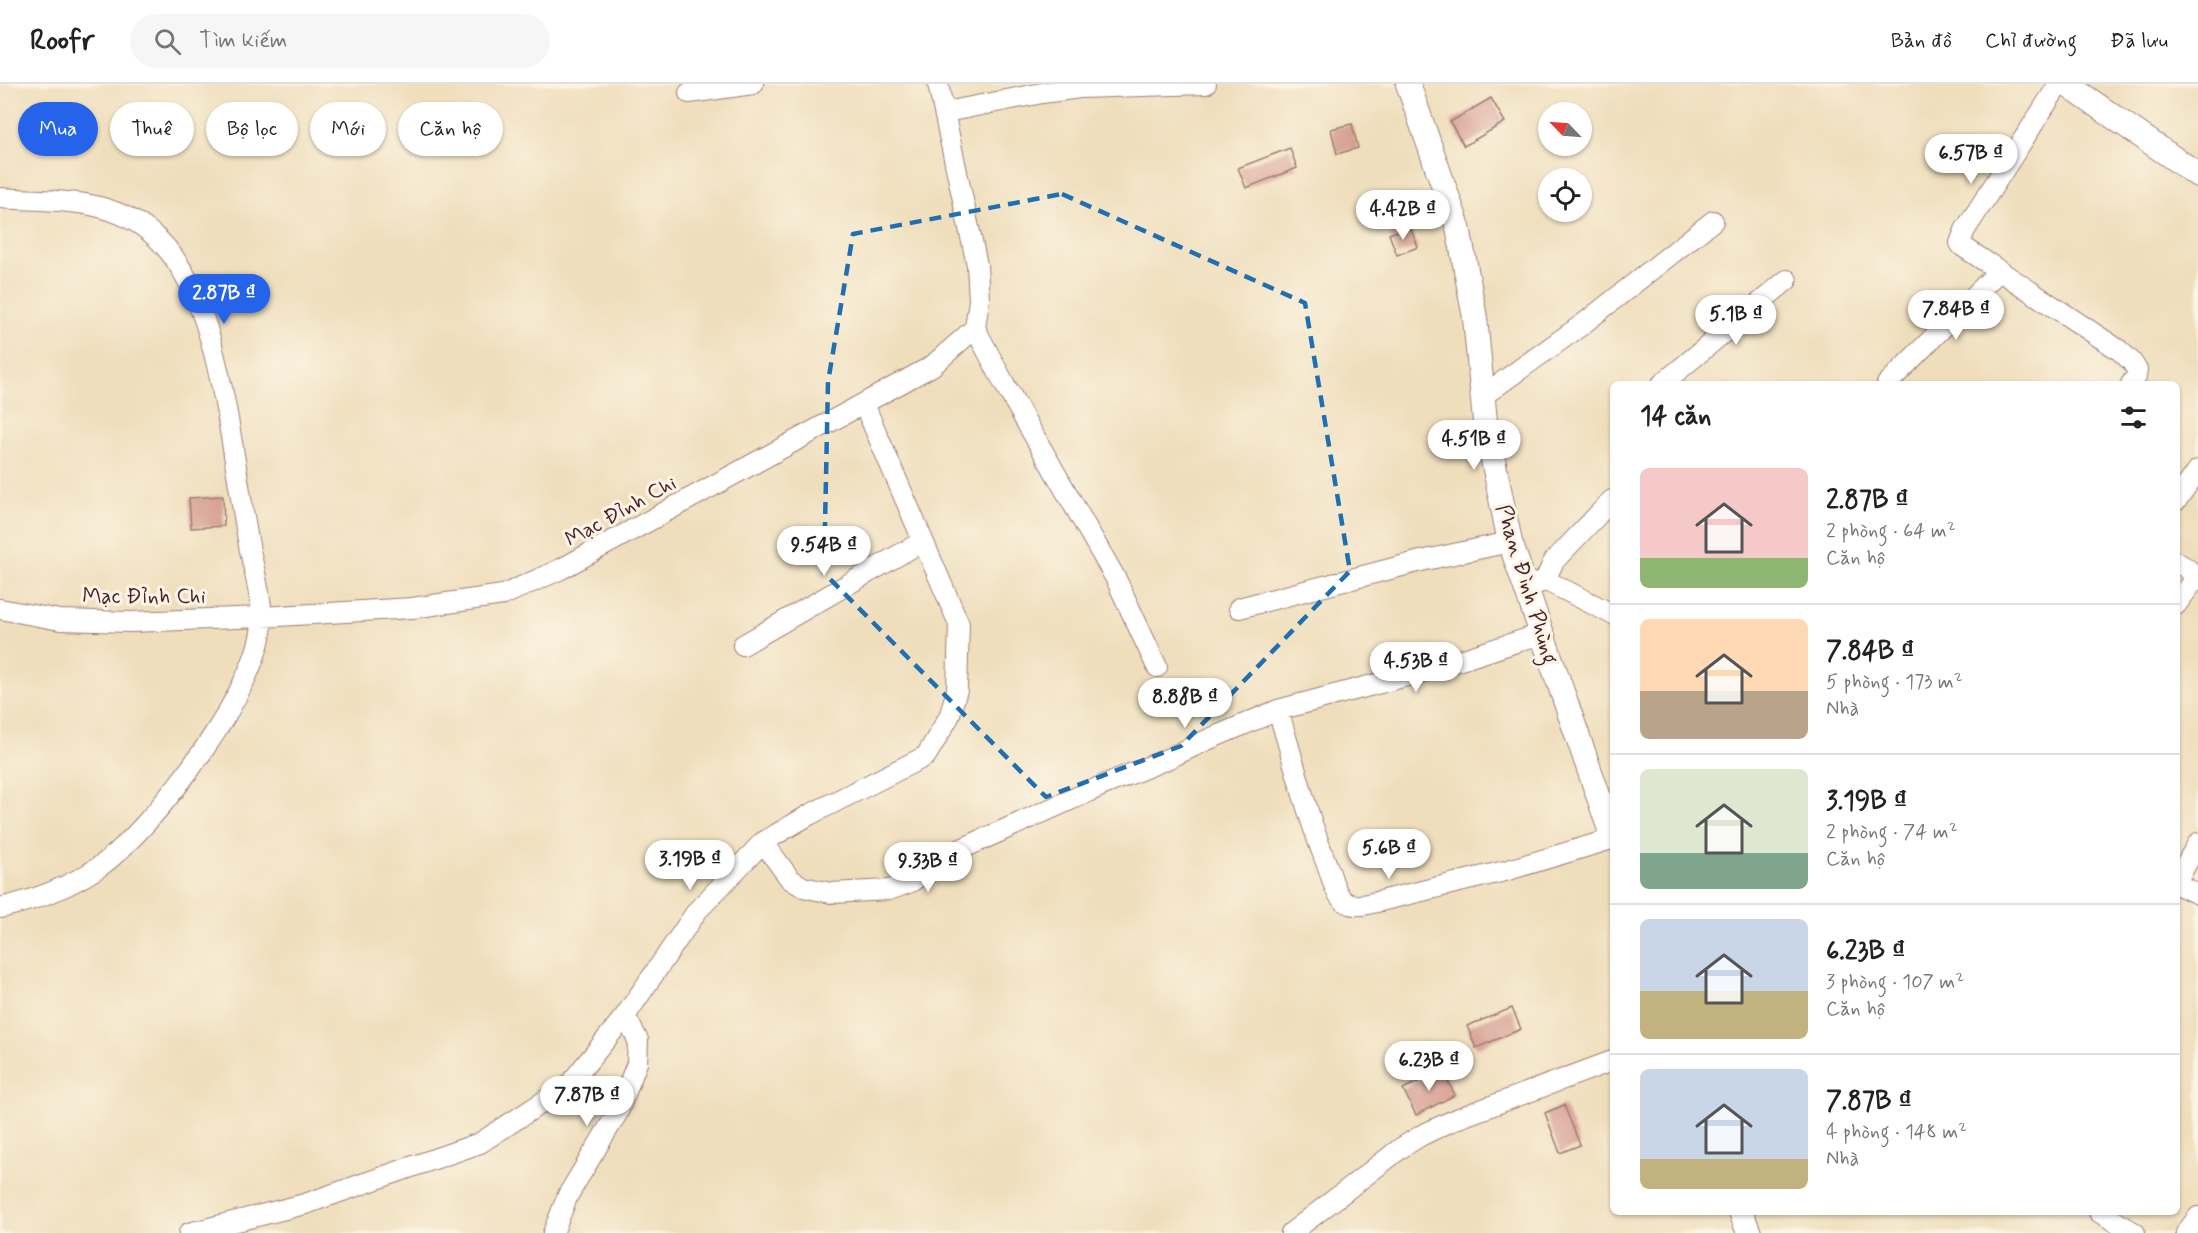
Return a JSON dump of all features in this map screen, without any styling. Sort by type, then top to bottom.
[{"type":"street","points":[[689,93],[753,84]]},
{"type":"street","points":[[938,84],[946,112],[977,265],[979,300],[975,328],[1060,483],[1116,579],[1157,667]]},
{"type":"street","points":[[946,112],[1041,93],[1080,88],[1206,84]]},
{"type":"street","name":"Phan Đình Phùng","points":[[1408,84],[1458,227],[1475,318],[1485,421],[1510,542],[1536,585],[1541,634],[1610,831]]},
{"type":"street","points":[[2059,84],[1960,239],[1962,246],[2119,350],[2137,370],[2134,381]]},
{"type":"street","points":[[2066,84],[2198,175]]},
{"type":"street","points":[[0,198],[55,199],[105,207],[149,231],[167,248],[183,273],[210,340],[221,383],[262,617],[254,658],[223,721],[172,792],[123,847],[100,866],[71,884],[22,903],[0,908]]},
{"type":"street","points":[[1484,395],[1583,324],[1713,221]]},
{"type":"street","points":[[1890,381],[1999,271]]},
{"type":"street","points":[[1666,381],[1787,280]]},
{"type":"street","name":"Mạc Đỉnh Chi","points":[[0,609],[60,620],[130,622],[412,608],[503,595],[561,569],[932,366],[975,328]]},
{"type":"street","points":[[189,1233],[305,1204],[480,1143],[569,1085],[625,1016],[697,911],[763,842],[809,815],[926,756],[948,717],[957,690],[959,624],[864,404]]},
{"type":"street","points":[[2180,495],[2198,470]]},
{"type":"street","points":[[1610,502],[1554,561],[1536,585],[1610,613]]},
{"type":"street","points":[[743,645],[923,541]]},
{"type":"street","points":[[1239,608],[1421,561],[1510,542]]},
{"type":"street","points":[[2180,564],[2189,569],[2194,581],[2180,600]]},
{"type":"street","points":[[763,842],[790,879],[803,887],[831,893],[889,890],[911,882],[950,854],[1278,710],[1433,669],[1541,634]]},
{"type":"street","points":[[1278,710],[1319,847],[1338,893],[1342,900],[1349,904],[1357,906],[1368,904],[1505,871],[1610,838]]},
{"type":"street","points":[[2180,876],[2198,843]]},
{"type":"street","points":[[2180,885],[2198,894]]},
{"type":"street","points":[[553,1233],[568,1195],[618,1112],[638,1063],[639,1040],[625,1016]]},
{"type":"street","points":[[1291,1233],[1401,1148],[1422,1135],[1456,1119],[1610,1062]]},
{"type":"street","points":[[1742,1215],[1749,1233]]},
{"type":"street","points":[[2104,1215],[2135,1233]]},
{"type":"street","points":[[2186,1233],[2198,1217]]},
{"type":"highlighted area","points":[[1062,194],[1305,303],[1350,571],[1181,746],[1046,797],[824,573],[828,382],[853,234]]},
{"type":"building","points":[[1491,98],[1505,122],[1464,146],[1450,122]]},
{"type":"building","points":[[1352,124],[1358,148],[1337,154],[1331,129]]},
{"type":"building","points":[[1290,148],[1297,168],[1246,188],[1238,168]]},
{"type":"building","points":[[1410,227],[1418,247],[1397,255],[1389,234]]},
{"type":"building","points":[[223,496],[224,526],[191,528],[189,498]]},
{"type":"building","points":[[1512,1008],[1521,1029],[1476,1048],[1467,1026]]},
{"type":"building","points":[[1442,1070],[1455,1095],[1416,1115],[1403,1089]]},
{"type":"building","points":[[1564,1105],[1580,1145],[1560,1153],[1545,1113]]}]
